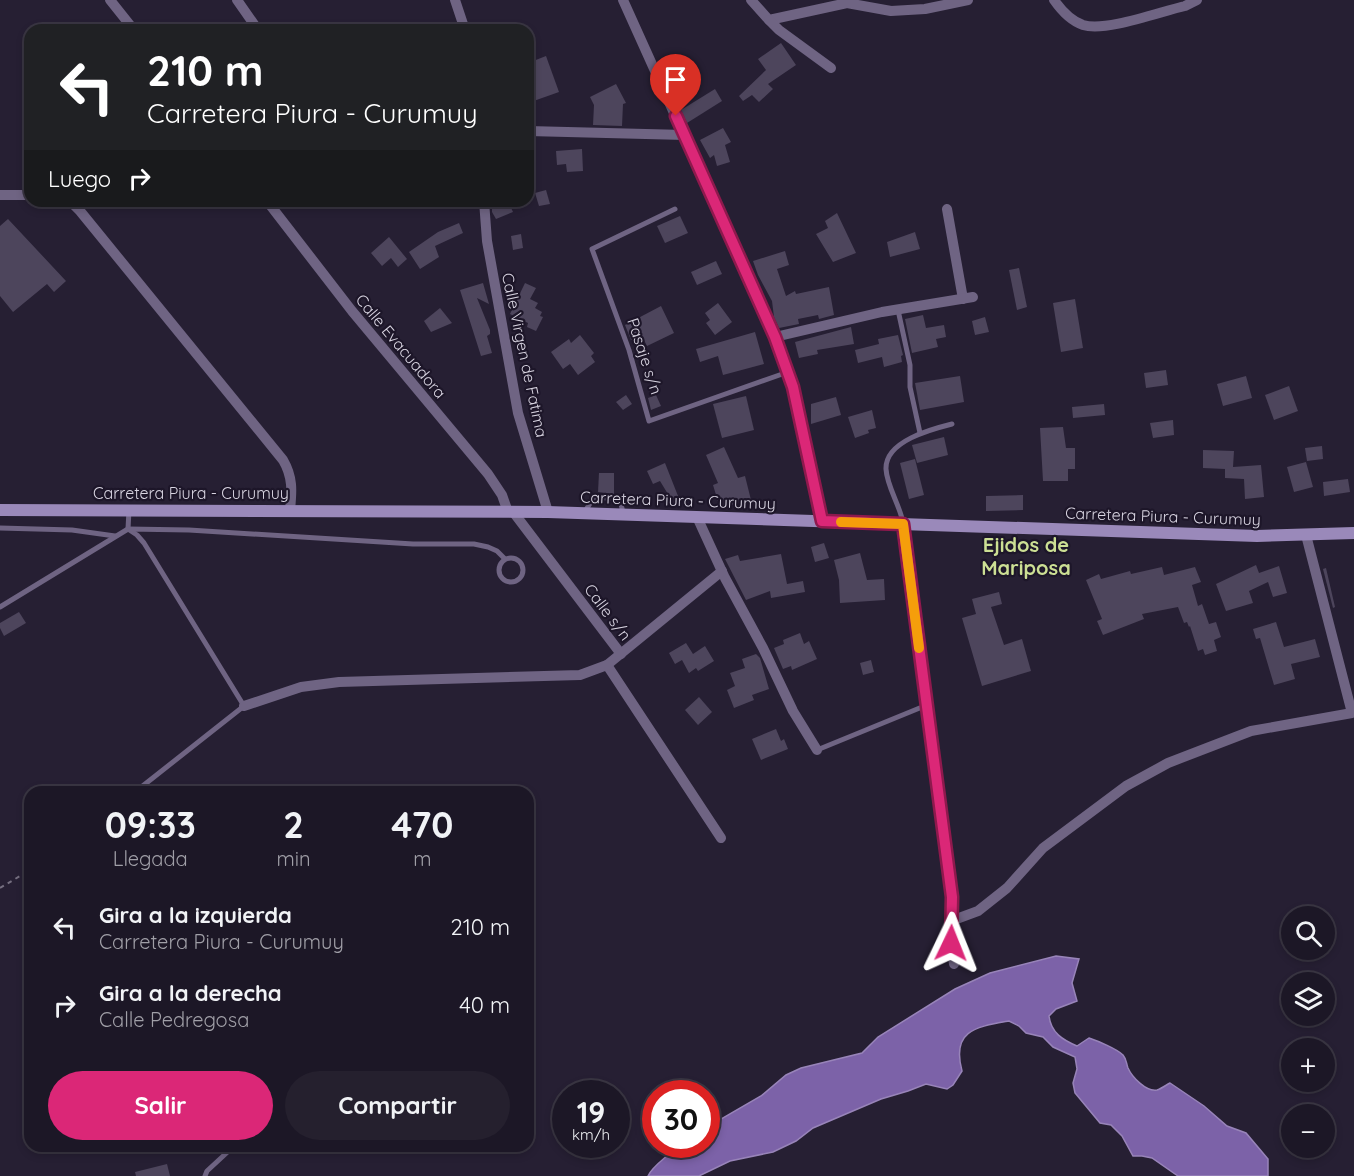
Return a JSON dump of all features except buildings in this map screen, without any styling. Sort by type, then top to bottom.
[{"type":"main road","name":"Carretera Piura - Curumuy","points":[[0,510],[548,512],[1257,536],[1354,533]]},
{"type":"street","points":[[110,0],[129,24]]},
{"type":"street","points":[[237,0],[254,24]]},
{"type":"street","points":[[455,0],[463,24]]},
{"type":"street","points":[[623,0],[775,337],[793,387],[822,521]]},
{"type":"street","points":[[751,0],[779,30],[831,68]]},
{"type":"street","points":[[769,20],[847,3],[903,10],[925,9],[968,0]]},
{"type":"street","points":[[1054,0],[1062,11],[1080,24],[1098,28],[1185,6],[1197,0]]},
{"type":"street","points":[[534,132],[685,135]]},
{"type":"street","points":[[0,195],[24,195]]},
{"type":"street","points":[[76,207],[283,460],[291,477],[290,510]]},
{"type":"street","name":"Calle Evacuadora","points":[[272,207],[352,311],[488,474],[511,513]]},
{"type":"street","name":"Calle Virgen de Fatima","points":[[484,207],[487,241],[519,413],[548,512]]},
{"type":"street","points":[[775,337],[898,310],[968,298],[947,209]]},
{"type":"street","name":"Calle s/n","points":[[511,513],[621,654],[722,571]]},
{"type":"street","points":[[697,518],[793,711],[817,750]]},
{"type":"street","points":[[903,524],[952,897],[951,943],[954,964]]},
{"type":"street","points":[[951,921],[978,911],[1007,888],[1043,848],[1126,786],[1168,763],[1251,731],[1352,713],[1306,535]]},
{"type":"street","points":[[244,706],[301,687],[339,682],[580,675],[606,665],[621,654]]},
{"type":"street","points":[[606,665],[721,838]]},
{"type":"lane","name":"Pasaje s/n","points":[[675,209],[592,249],[629,350],[649,421],[788,372]]},
{"type":"lane","points":[[898,310],[910,365],[910,387],[920,433]]},
{"type":"lane","points":[[903,524],[901,511],[886,468],[891,455],[907,439],[952,424]]},
{"type":"lane","points":[[128,529],[129,510]]},
{"type":"lane","points":[[0,528],[72,530],[114,536]]},
{"type":"lane","points":[[128,529],[144,543],[244,706],[143,786]]},
{"type":"lane","points":[[0,608],[128,529],[189,530],[412,544],[474,544],[497,551],[505,560]]},
{"type":"lane","points":[[517,559],[523,565],[523,573],[518,580],[510,582],[501,576],[499,569],[505,560],[517,559]]},
{"type":"lane","points":[[817,750],[927,705]]},
{"type":"lane","points":[[205,1176],[207,1171],[228,1152]]},
{"type":"path","points":[[0,888],[24,874]]},
{"type":"shaded area","points":[[1056,956],[1079,959],[1072,983],[1077,1001],[1056,1009],[1049,1016],[1052,1027],[1058,1035],[1077,1046],[1089,1038],[1112,1048],[1123,1055],[1130,1072],[1148,1089],[1157,1090],[1170,1083],[1204,1106],[1227,1126],[1246,1133],[1268,1159],[1268,1176],[1178,1176],[1152,1158],[1133,1156],[1122,1136],[1111,1125],[1100,1123],[1075,1093],[1073,1083],[1077,1069],[1075,1057],[1053,1047],[1043,1037],[1026,1033],[1009,1021],[977,1029],[963,1039],[960,1047],[962,1071],[953,1085],[947,1089],[926,1084],[881,1099],[813,1128],[796,1141],[773,1152],[730,1161],[699,1176],[648,1176],[665,1158],[720,1158],[721,1119],[761,1096],[786,1075],[801,1068],[862,1053],[878,1037],[955,989],[990,973]]},
{"type":"slow traffic","points":[[841,522],[903,524],[919,648]]},
{"type":"district","name":"Ejidos de Mariposa","points":[[1026,556]]},
{"type":"route","points":[[676,116],[775,337],[793,387],[822,521],[903,524],[952,897],[951,943]]}]
